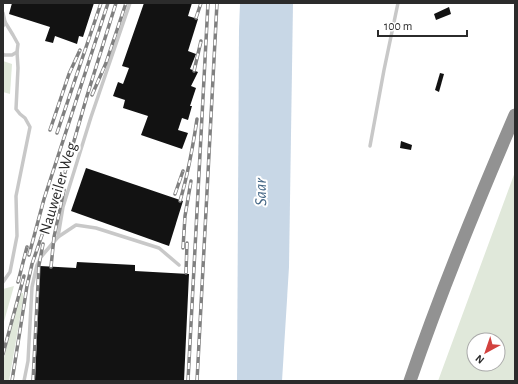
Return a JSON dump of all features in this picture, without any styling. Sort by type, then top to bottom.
[{"type":"highway","points":[[410,381],[461,242],[515,115]]},
{"type":"highway","points":[[419,381],[445,304],[468,245],[515,136]]},
{"type":"lane","name":"Nauweiler Weg","points":[[24,381],[28,361],[34,276],[37,265],[41,257],[58,236],[63,207],[91,117],[130,3]]},
{"type":"lane","points":[[370,146],[398,3]]},
{"type":"lane","points":[[3,13],[4,24],[14,35],[18,44],[16,108],[25,118],[30,127],[16,196],[17,236],[10,272],[3,282]]},
{"type":"lane","points":[[3,54],[4,56],[12,56],[17,52]]},
{"type":"lane","points":[[58,236],[76,225],[96,228],[159,248],[179,265]]},
{"type":"shaded area","points":[[3,61],[12,64],[10,94],[3,92]]},
{"type":"shaded area","points":[[515,172],[515,381],[438,381]]},
{"type":"shaded area","points":[[14,286],[3,325],[3,289]]},
{"type":"shaded area","points":[[20,293],[23,293],[23,300],[9,381],[3,381],[3,362]]},
{"type":"water","name":"Saar","points":[[240,3],[293,3],[289,267],[282,381],[237,381]]},
{"type":"building","points":[[12,3],[94,3],[83,37],[79,36],[77,44],[55,36],[53,43],[45,41],[50,27],[9,14]]},
{"type":"building","points":[[144,3],[192,3],[188,16],[198,19],[188,51],[196,54],[190,69],[198,72],[191,86],[196,88],[190,106],[192,106],[188,120],[182,118],[178,130],[188,133],[182,149],[141,135],[148,116],[123,108],[125,100],[113,96],[118,82],[123,84],[129,68],[122,66]]},
{"type":"building","points":[[449,7],[451,14],[436,20],[434,14]]},
{"type":"building","points":[[440,73],[444,74],[439,92],[435,90]]},
{"type":"building","points":[[401,141],[412,145],[411,150],[400,148]]},
{"type":"building","points":[[86,168],[183,201],[169,246],[71,211]]},
{"type":"building","points":[[77,262],[135,265],[135,271],[189,274],[184,381],[35,381],[40,266],[76,268]]},
{"type":"railway","points":[[57,133],[101,3]]},
{"type":"railway","points":[[29,255],[44,199],[108,3]]},
{"type":"railway","points":[[12,381],[27,286],[32,264],[63,179],[116,3]]},
{"type":"railway","points":[[92,95],[106,63],[126,3]]},
{"type":"railway","points":[[196,18],[201,3]]},
{"type":"railway","points":[[188,381],[208,3]]},
{"type":"railway","points":[[197,381],[217,3]]},
{"type":"railway","points":[[194,71],[201,41]]},
{"type":"railway","points":[[50,130],[69,74],[80,50]]},
{"type":"railway","points":[[180,201],[190,160],[197,119]]},
{"type":"railway","points":[[175,194],[183,171]]},
{"type":"railway","points":[[183,248],[185,216],[191,181]]},
{"type":"railway","points":[[51,267],[54,237],[64,190]]},
{"type":"railway","points":[[186,273],[187,243]]},
{"type":"railway","points":[[33,381],[39,265],[43,244]]},
{"type":"railway","points":[[18,282],[27,247]]},
{"type":"railway","points":[[3,354],[24,276]]}]
